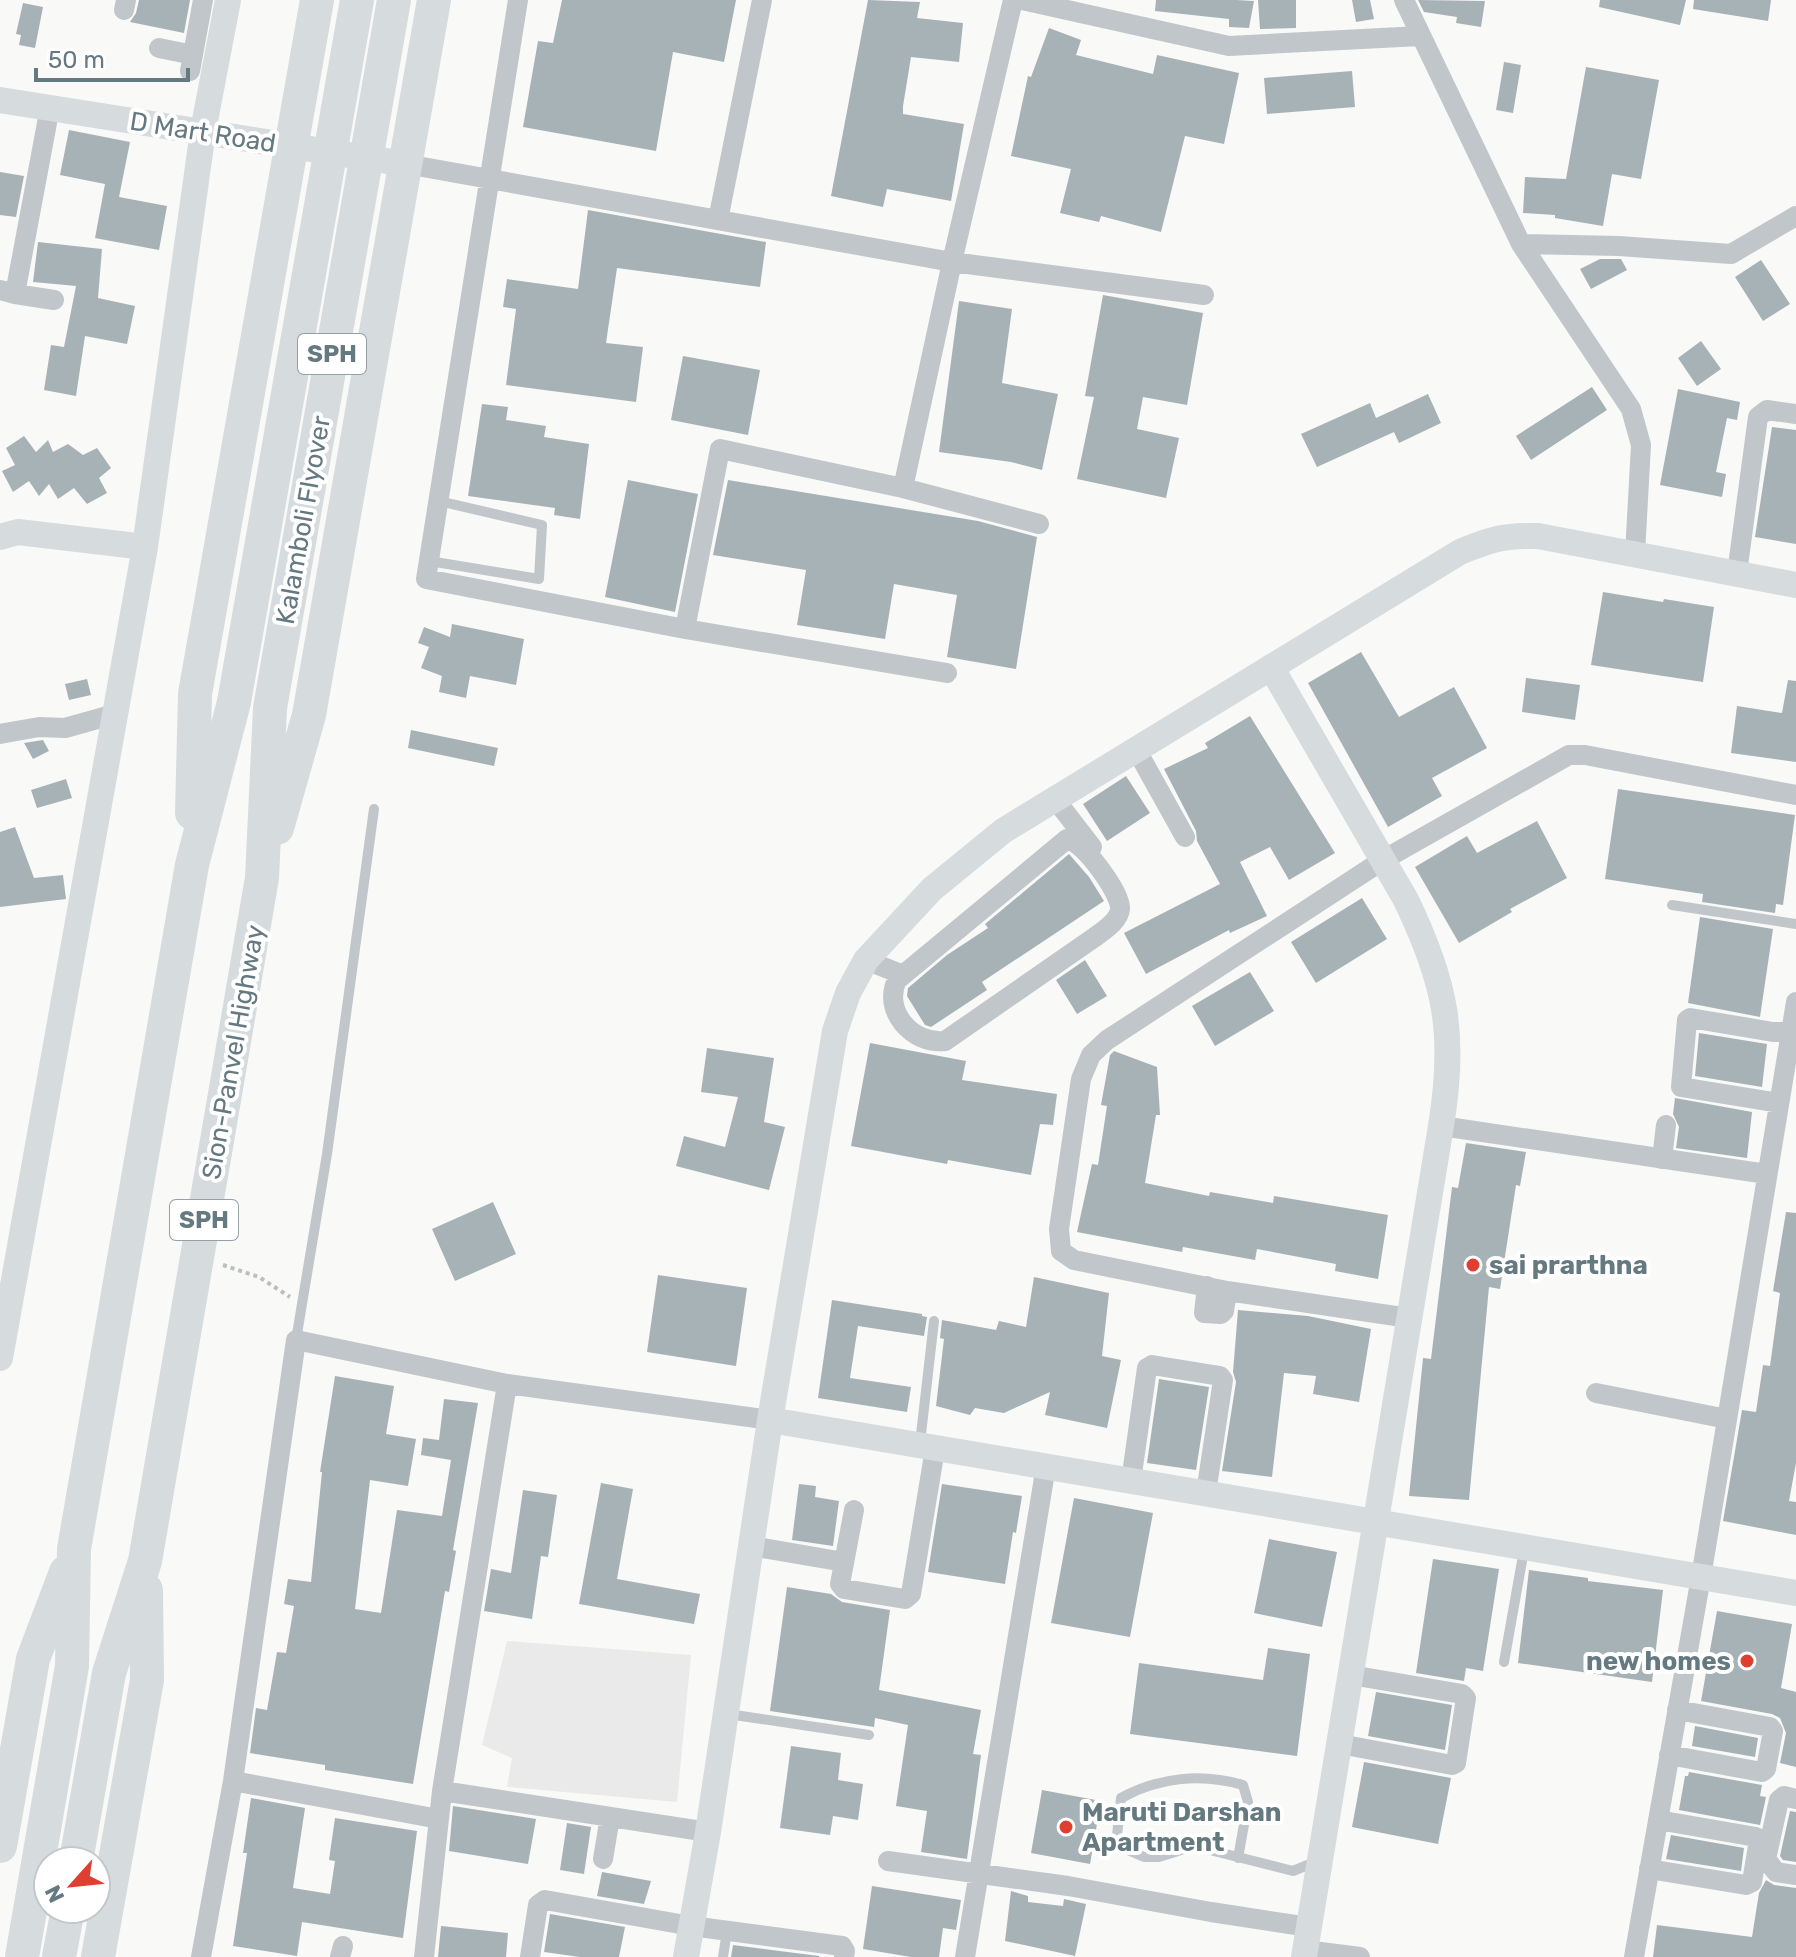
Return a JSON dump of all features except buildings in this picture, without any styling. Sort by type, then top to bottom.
[{"type":"highway","points":[[192,865],[195,694],[317,0]]},
{"type":"highway","name":"Kalamboli Flyover","points":[[192,865],[234,702],[357,0]]},
{"type":"highway","name":"Kalamboli Flyover","points":[[270,708],[394,0]]},
{"type":"highway","points":[[262,878],[309,715],[434,0]]},
{"type":"highway","name":"Sion-Panvel Highway","points":[[79,1845],[109,1673],[145,1561],[262,878],[270,708]]},
{"type":"highway","name":"SPH","points":[[22,1957],[72,1666],[74,1549],[192,865]]},
{"type":"highway","points":[[0,1846],[33,1659],[74,1549]]},
{"type":"highway","points":[[98,1957],[147,1680],[145,1561]]},
{"type":"highway","points":[[59,1957],[65,1925]]},
{"type":"street","points":[[159,48],[191,63],[203,0]]},
{"type":"street","points":[[0,1358],[145,547],[203,131],[228,0]]},
{"type":"street","points":[[518,0],[426,579],[685,629],[947,673]]},
{"type":"street","points":[[718,220],[762,0]]},
{"type":"street","points":[[903,488],[1013,0]]},
{"type":"street","points":[[1022,0],[1229,46],[1420,36]]},
{"type":"street","points":[[1404,0],[1521,244],[1631,409],[1641,445],[1635,554]]},
{"type":"street","name":"D Mart Road","points":[[0,100],[406,164]]},
{"type":"street","points":[[50,107],[8,292],[54,300]]},
{"type":"street","points":[[406,164],[952,262],[1204,295]]},
{"type":"street","points":[[1521,244],[1619,246],[1731,254],[1796,216]]},
{"type":"street","points":[[1737,573],[1758,417],[1767,410],[1796,414]]},
{"type":"street","points":[[685,629],[720,449],[903,488],[1039,524]]},
{"type":"street","points":[[0,537],[18,532],[145,547]]},
{"type":"street","points":[[686,1957],[835,1031],[848,993],[866,960],[923,899],[1003,831],[1460,552],[1511,535],[1538,536],[1796,585]]},
{"type":"street","points":[[1271,667],[1425,939],[1440,981],[1449,1059],[1441,1126],[1306,1944]]},
{"type":"street","points":[[0,734],[39,727],[65,728],[115,714]]},
{"type":"street","points":[[1136,749],[1185,837]]},
{"type":"street","points":[[1409,1318],[1217,1288],[1074,1260],[1061,1251],[1059,1229],[1081,1079],[1091,1055],[1107,1040],[1383,860],[1569,755],[1585,755],[1796,795]]},
{"type":"street","points":[[1055,799],[1102,860]]},
{"type":"street","points":[[1067,839],[1075,840],[1084,847],[1119,899],[1120,911],[1116,919],[1095,937],[945,1041],[922,1038],[906,1028],[892,996],[897,980],[903,975],[1067,839]]},
{"type":"street","points":[[866,960],[903,975]]},
{"type":"street","points":[[1634,1957],[1701,1577],[1778,1107],[1789,1082],[1794,1022],[1687,1020],[1681,1087],[1778,1107]]},
{"type":"street","points":[[1675,1093],[1778,1107]]},
{"type":"street","points":[[1662,1159],[1666,1125]]},
{"type":"street","points":[[1441,1126],[1767,1174]]},
{"type":"street","points":[[201,1957],[233,1781],[296,1340],[507,1384],[770,1420],[1796,1593]]},
{"type":"street","points":[[1131,1481],[1147,1368],[1152,1365],[1220,1376],[1223,1380],[1206,1493]]},
{"type":"street","points":[[424,1957],[442,1791],[507,1384]]},
{"type":"street","points":[[1596,1393],[1727,1419]]},
{"type":"street","points":[[854,1510],[840,1584],[844,1589],[905,1599],[911,1594],[928,1447]]},
{"type":"street","points":[[965,1957],[1046,1466]]},
{"type":"street","points":[[751,1546],[844,1562]]},
{"type":"street","points":[[1340,1744],[1452,1765],[1456,1763],[1466,1698],[1462,1694],[1351,1675]]},
{"type":"street","points":[[1669,1755],[1762,1772],[1766,1769],[1773,1731],[1770,1727],[1677,1710]]},
{"type":"street","points":[[233,1781],[439,1819]]},
{"type":"street","points":[[442,1791],[708,1832]]},
{"type":"street","points":[[1796,1799],[1784,1796],[1779,1800],[1766,1859],[1776,1872],[1796,1875]]},
{"type":"street","points":[[603,1859],[610,1817]]},
{"type":"street","points":[[1658,1817],[1754,1830]]},
{"type":"street","points":[[1649,1869],[1746,1885],[1752,1882],[1759,1840],[1756,1837],[1658,1817]]},
{"type":"street","points":[[888,1861],[1068,1886],[1211,1912],[1306,1944],[1360,1957]]},
{"type":"street","points":[[531,1957],[538,1905],[545,1900],[691,1926],[842,1946],[844,1957]]},
{"type":"lane","points":[[429,561],[539,579],[542,525],[439,501]]},
{"type":"lane","points":[[296,1340],[327,1154],[374,809]]},
{"type":"lane","points":[[1672,905],[1796,924]]},
{"type":"lane","points":[[928,1447],[934,1321]]},
{"type":"lane","points":[[1504,1662],[1524,1547]]},
{"type":"lane","points":[[726,1713],[869,1735]]},
{"type":"lane","points":[[1238,1858],[1248,1802],[1243,1785],[1215,1777],[1170,1781],[1138,1789],[1121,1798],[1116,1845],[1144,1857],[1159,1857],[1194,1846],[1238,1858],[1293,1871],[1321,1860]]},
{"type":"lane","points":[[723,1957],[727,1931]]},
{"type":"path","points":[[198,1256],[259,1277],[302,1306]]},
{"type":"shaded area","points":[[507,1641],[691,1655],[677,1802],[507,1787],[512,1758],[482,1745]]},
{"type":"place","name":"sai prarthna","points":[[1473,1265]]},
{"type":"place","name":"new homes","points":[[1747,1661]]},
{"type":"place","name":"Maruti Darshan Apartment","points":[[1066,1827]]}]
